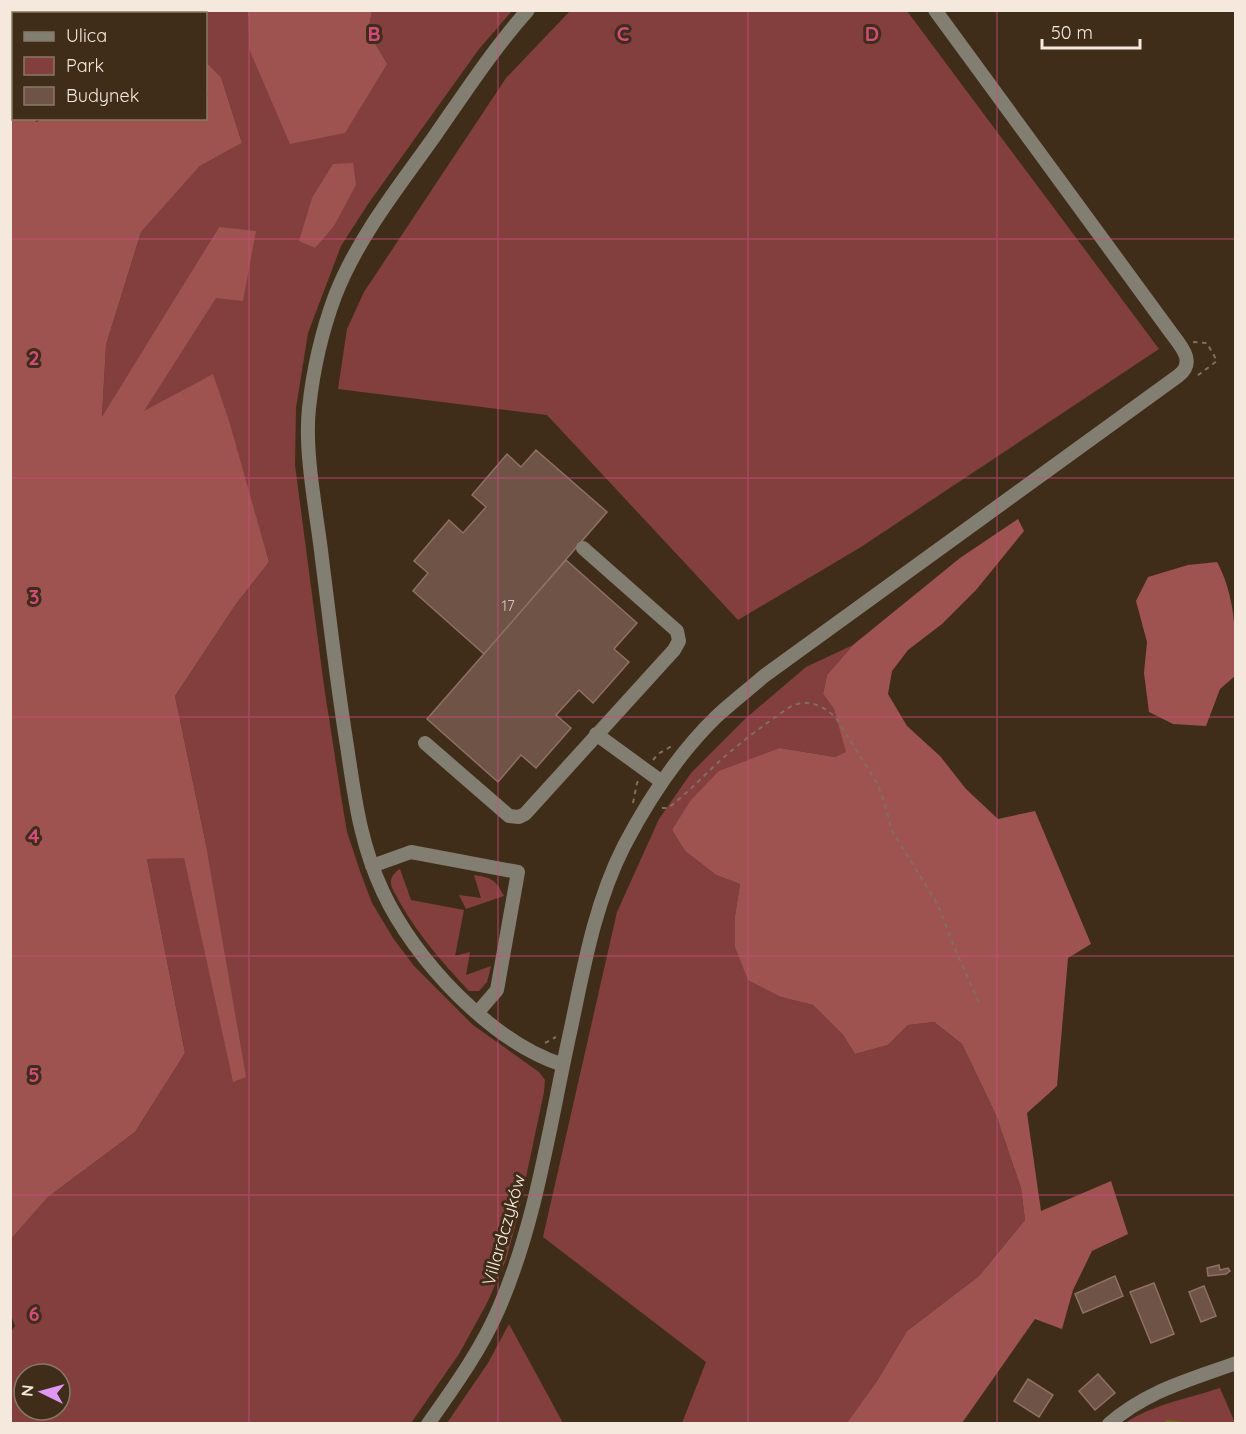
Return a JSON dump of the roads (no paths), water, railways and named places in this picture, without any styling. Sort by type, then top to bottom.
[{"type":"street","points":[[528,10],[486,64],[365,234],[335,296],[318,357],[309,410],[310,459],[337,687],[358,821],[372,866],[385,895],[413,943],[446,982],[500,1030],[543,1058],[563,1065]]},
{"type":"street","name":"Villardczyków","points":[[428,1424],[472,1362],[499,1310],[516,1265],[529,1221],[588,948],[604,893],[623,848],[649,802],[678,759],[715,718],[764,676],[1185,369],[1187,363],[1185,352],[1173,334],[935,10]]},
{"type":"street","points":[[425,743],[509,816],[519,817],[525,814],[674,650],[679,641],[677,631],[583,548]]},
{"type":"street","points":[[596,734],[662,782]]},
{"type":"street","points":[[372,866],[411,852],[518,872],[497,990],[478,1012]]},
{"type":"street","points":[[1109,1424],[1140,1400],[1154,1393],[1236,1364]]},
{"type":"waterway","points":[[1165,1424],[1168,1422],[1184,1424]]}]
